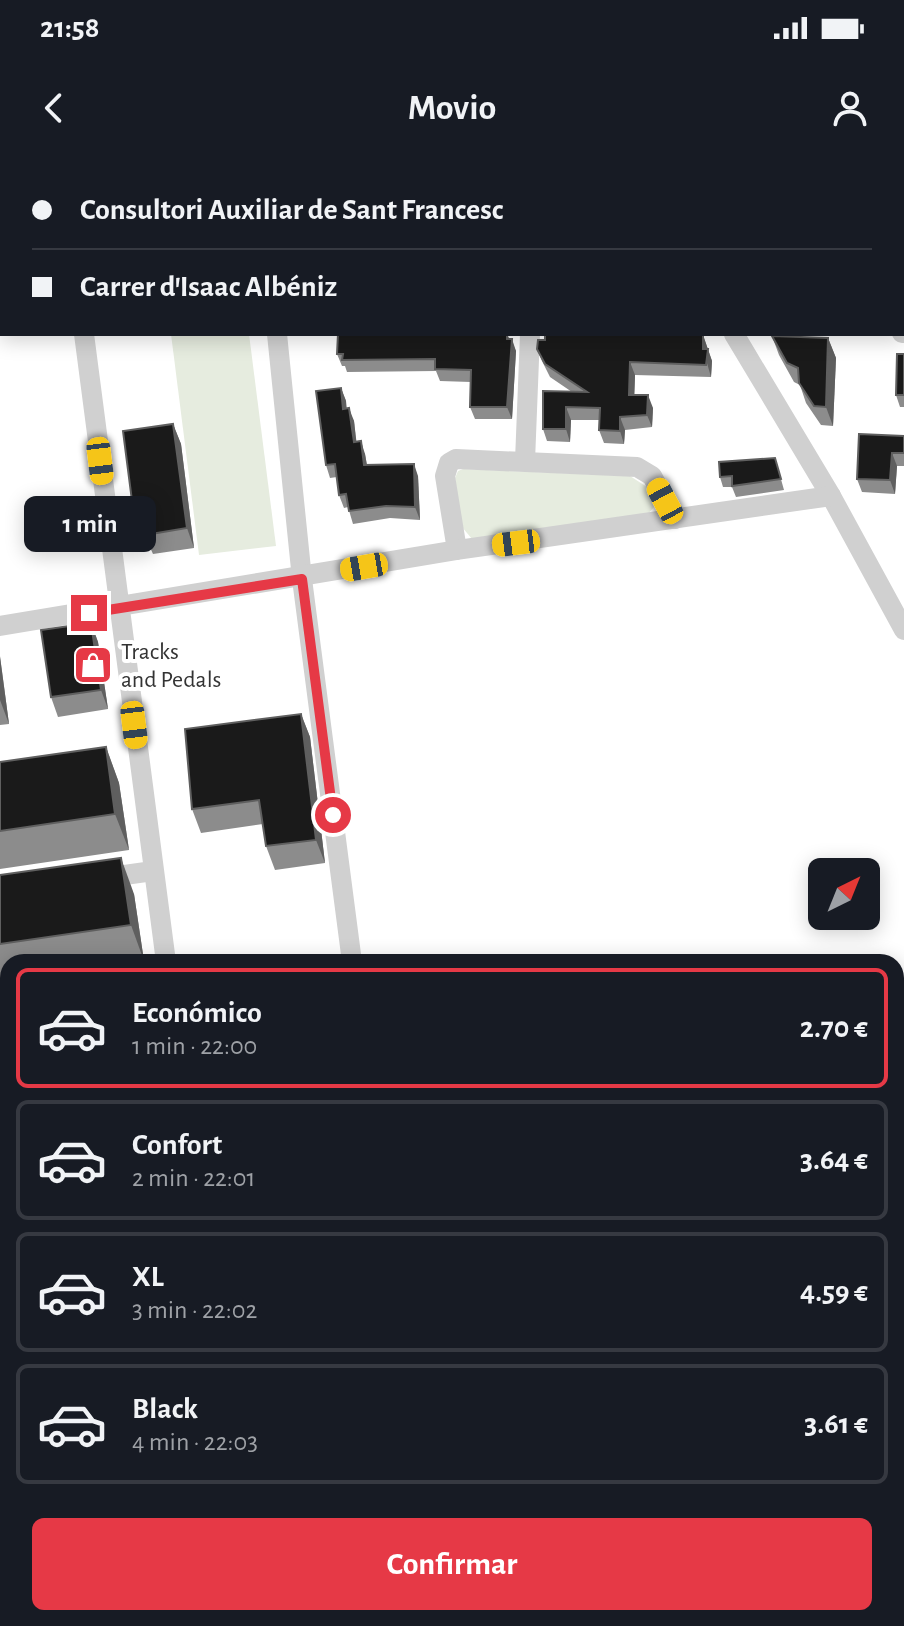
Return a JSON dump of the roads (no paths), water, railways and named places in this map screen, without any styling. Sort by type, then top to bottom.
[{"type":"street","points":[[84,336],[165,954]]},
{"type":"street","points":[[277,336],[302,579],[351,954]]},
{"type":"street","points":[[525,461],[530,336]]},
{"type":"street","points":[[735,336],[831,496],[904,630]]},
{"type":"street","points":[[457,550],[445,476],[449,463],[456,459],[643,468],[652,476],[675,519]]},
{"type":"street","points":[[0,626],[302,579],[457,550],[831,496]]},
{"type":"street","points":[[77,882],[153,871]]},
{"type":"place","name":"Tracks and Pedals","points":[[93,665]]}]
